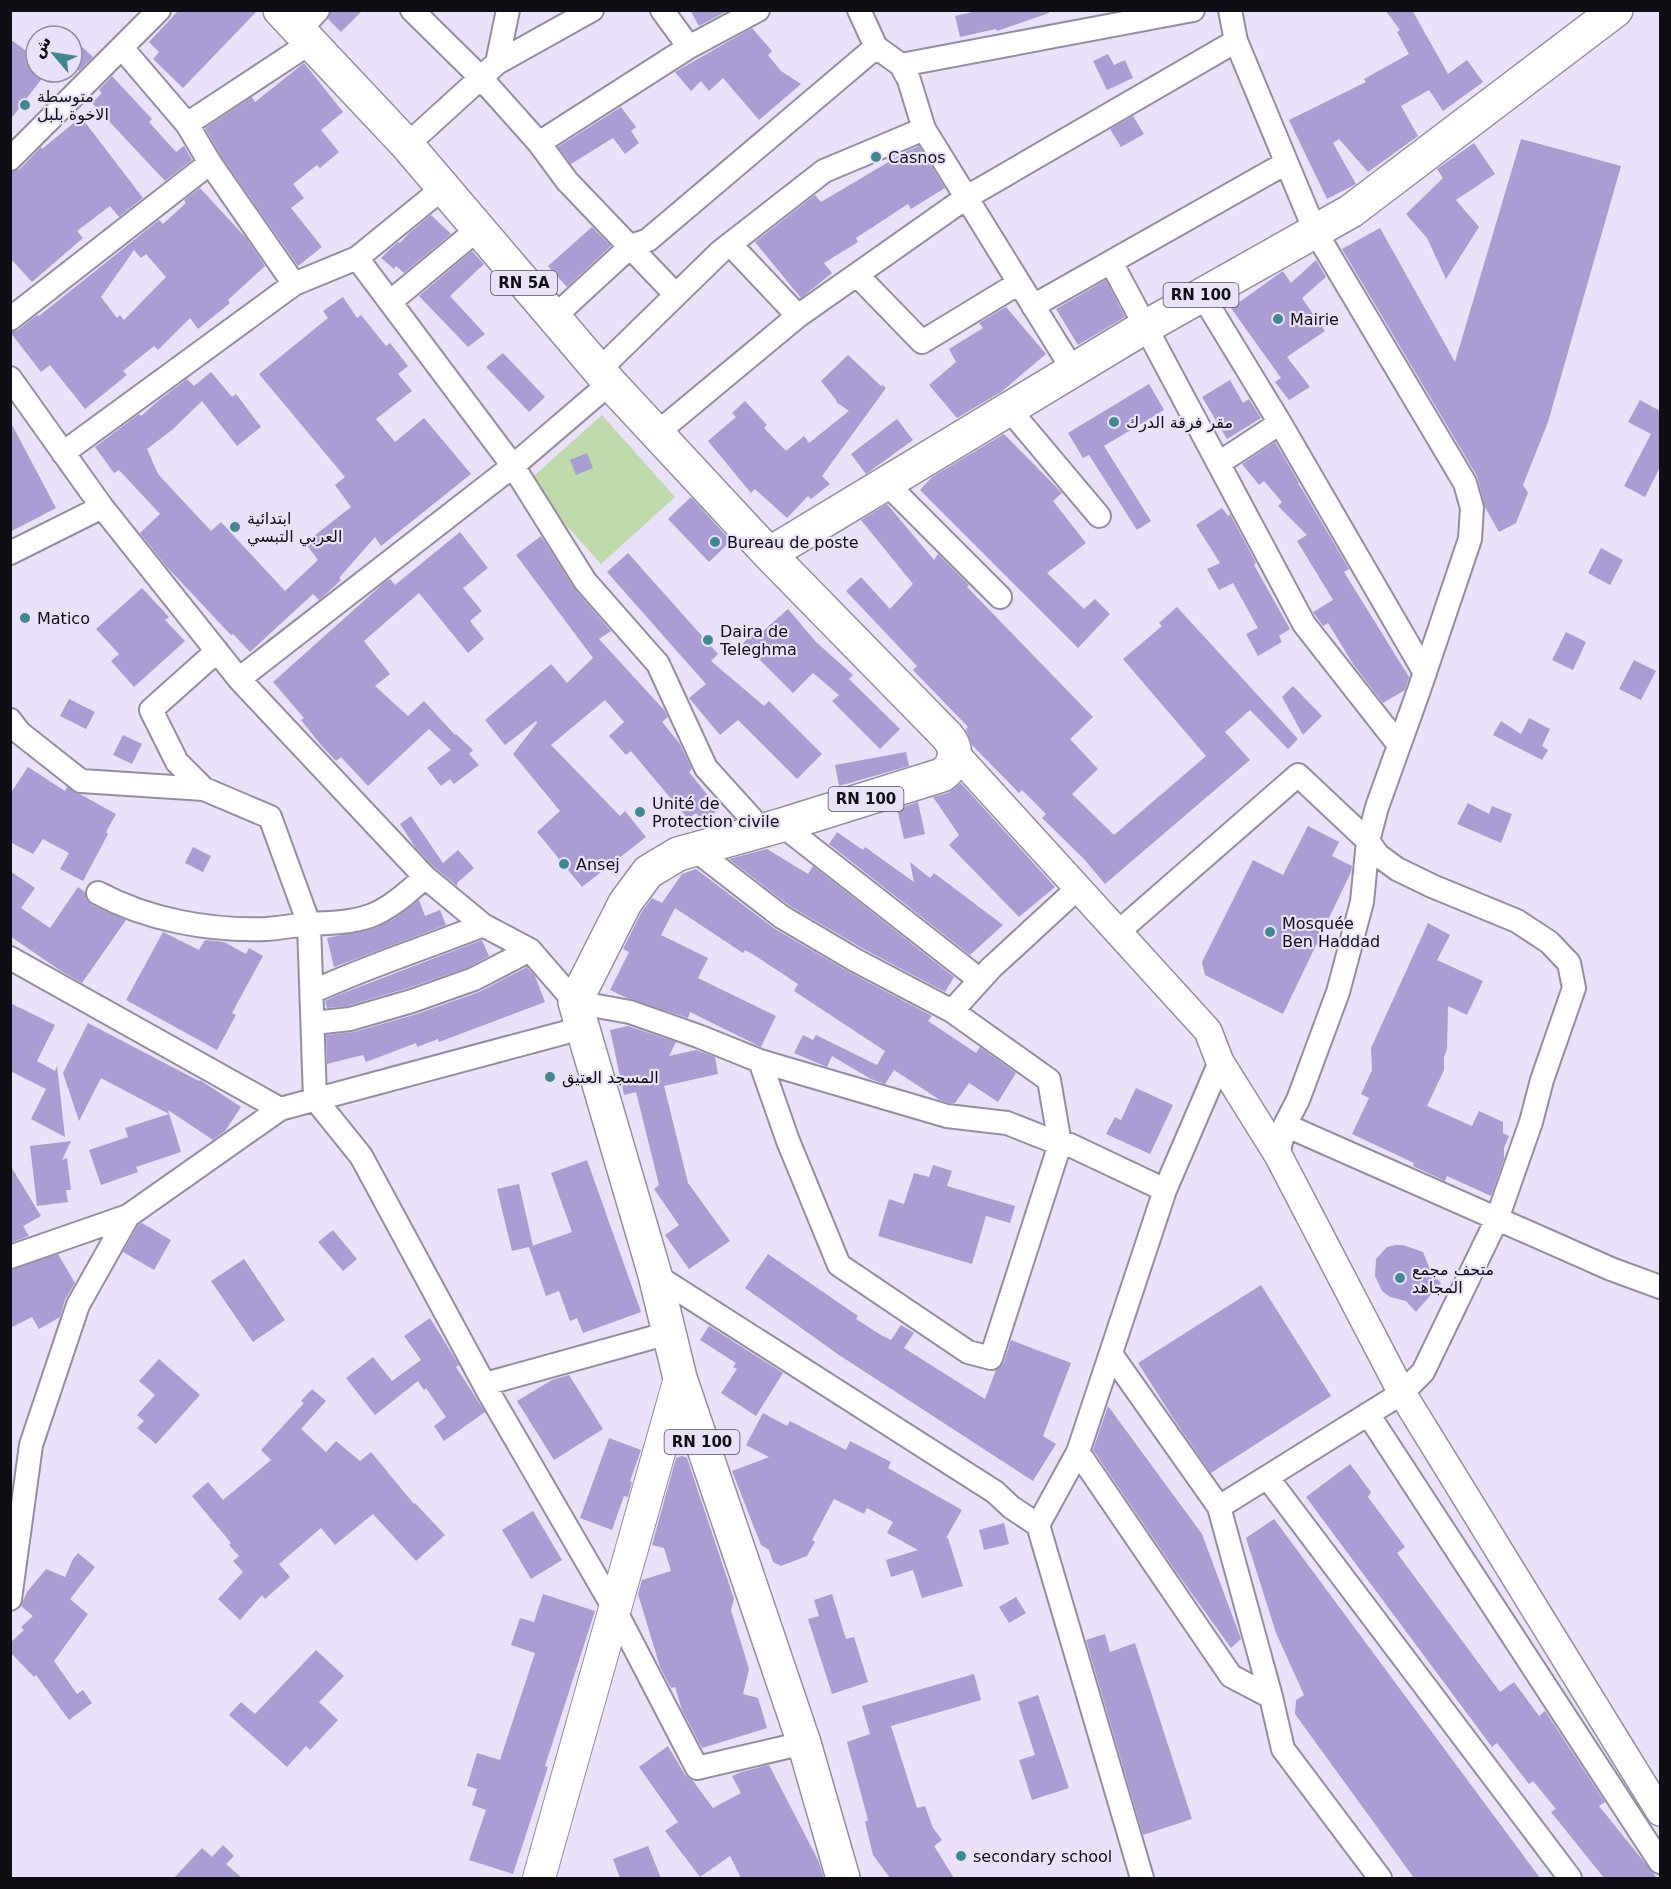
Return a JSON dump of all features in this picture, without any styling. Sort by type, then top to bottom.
[{"type":"main road","name":"RN 100","points":[[769,554],[1145,327],[1351,211],[1616,10]]},
{"type":"main road","name":"RN 5A","points":[[302,24],[605,376],[769,554]]},
{"type":"main road","points":[[769,554],[947,736],[955,753]]},
{"type":"main road","name":"RN 100","points":[[843,1878],[804,1743],[680,1378],[655,1275],[578,1015],[625,903],[648,872],[678,854],[772,828],[942,775],[952,766],[955,753]]},
{"type":"main road","points":[[539,1878],[680,1378]]},
{"type":"street","points":[[10,159],[159,10]]},
{"type":"street","points":[[412,10],[489,71],[567,181],[676,295]]},
{"type":"street","points":[[489,71],[508,10]]},
{"type":"street","points":[[407,145],[489,71],[592,10]]},
{"type":"street","points":[[662,10],[689,47]]},
{"type":"street","points":[[539,143],[689,47],[759,10]]},
{"type":"street","points":[[859,10],[876,47],[901,65],[909,80],[924,129],[1073,370]]},
{"type":"street","points":[[901,65],[1193,10]]},
{"type":"street","points":[[1230,10],[1236,41],[1316,231],[1465,483],[1472,508],[1470,539],[1377,807],[1368,841],[1362,902],[1338,992],[1298,1100],[1285,1125],[1278,1155]]},
{"type":"street","points":[[188,124],[302,24]]},
{"type":"street","points":[[657,433],[798,316],[967,197],[1236,41]]},
{"type":"street","points":[[554,317],[631,246],[648,240],[876,47]]},
{"type":"street","points":[[122,48],[188,124],[210,162],[294,284]]},
{"type":"street","points":[[239,679],[513,466],[605,376],[676,295],[730,244],[824,171],[924,129]]},
{"type":"street","points":[[10,319],[210,162]]},
{"type":"street","points":[[1034,306],[1286,163]]},
{"type":"street","points":[[63,453],[294,284],[357,258],[443,188]]},
{"type":"street","points":[[390,302],[478,228]]},
{"type":"street","points":[[730,244],[798,316]]},
{"type":"street","points":[[357,258],[513,466],[585,581],[658,664],[706,768],[772,828],[980,980]]},
{"type":"street","points":[[1111,262],[1304,624],[1399,745]]},
{"type":"street","points":[[857,275],[922,342],[1019,283]]},
{"type":"street","points":[[1202,295],[1280,423],[1425,673]]},
{"type":"street","points":[[10,378],[102,507],[239,679],[425,877],[483,925],[530,950],[578,1015]]},
{"type":"street","points":[[1009,409],[1099,516]]},
{"type":"street","points":[[1219,464],[1280,423]]},
{"type":"street","points":[[886,483],[1000,597]]},
{"type":"street","points":[[10,553],[102,507]]},
{"type":"street","points":[[204,789],[177,762],[151,710],[217,651]]},
{"type":"street","points":[[10,720],[20,733],[81,781],[204,789],[270,817],[309,924],[315,1100],[361,1156],[485,1384],[615,1610],[697,1768],[804,1743]]},
{"type":"street","points":[[955,753],[1208,1031],[1220,1062],[1278,1155],[1402,1393],[1660,1812]]},
{"type":"street","points":[[1117,933],[1298,775],[1368,841],[1378,855],[1397,869],[1517,921],[1550,942],[1569,963],[1574,988],[1497,1219],[1423,1372],[1402,1393],[1219,1507]]},
{"type":"street","points":[[694,849],[782,917],[855,960],[952,1011],[1049,1080],[1060,1144],[991,1358],[968,1352],[838,1265],[788,1141],[760,1061]]},
{"type":"street","points":[[98,892],[135,910],[194,924],[224,928],[265,929],[335,923],[371,915],[404,896],[425,877]]},
{"type":"street","points":[[952,1011],[980,980],[1078,888]]},
{"type":"street","points":[[312,992],[352,973],[483,925]]},
{"type":"street","points":[[314,1023],[350,1019],[412,1001],[474,979],[530,950]]},
{"type":"street","points":[[10,958],[280,1109]]},
{"type":"street","points":[[10,1257],[128,1216],[280,1109],[315,1100],[578,1015],[630,1012],[760,1061],[947,1116],[1007,1123],[1060,1144],[1071,1145],[1166,1190]]},
{"type":"street","points":[[1038,1526],[1078,1452],[1166,1190],[1220,1062]]},
{"type":"street","points":[[1285,1125],[1611,1269],[1660,1287]]},
{"type":"street","points":[[10,1599],[31,1445],[78,1305],[128,1216]]},
{"type":"street","points":[[655,1275],[994,1492],[1038,1526],[1142,1878]]},
{"type":"street","points":[[485,1384],[669,1332]]},
{"type":"street","points":[[1111,1354],[1219,1507],[1283,1749],[1380,1878]]},
{"type":"street","points":[[1368,1414],[1660,1862]]},
{"type":"street","points":[[1078,1452],[1231,1676],[1271,1697]]},
{"type":"street","points":[[1267,1477],[1570,1878]]},
{"type":"green space","points":[[602,415],[675,497],[601,564],[527,482]]},
{"type":"building","points":[[179,10],[258,10],[183,88],[153,59],[159,52],[149,42]]},
{"type":"building","points":[[331,10],[363,10],[341,32],[328,19]]},
{"type":"building","points":[[690,10],[729,10],[699,26]]},
{"type":"building","points":[[981,10],[1049,10],[1049,13],[997,31],[996,29],[960,37],[955,16]]},
{"type":"building","points":[[1385,10],[1412,10],[1448,74],[1467,60],[1483,82],[1443,111],[1429,90],[1401,106],[1418,136],[1368,172],[1339,139],[1333,143],[1356,184],[1327,199],[1289,120],[1366,82],[1364,79],[1409,54],[1397,32],[1400,30]]},
{"type":"building","points":[[752,28],[772,51],[768,55],[781,71],[801,84],[759,120],[723,78],[709,91],[701,81],[691,91],[675,72]]},
{"type":"building","points":[[10,39],[24,49],[24,84],[38,84],[10,120]]},
{"type":"building","points":[[84,49],[93,57],[84,66]]},
{"type":"building","points":[[1108,54],[1114,65],[1125,60],[1133,78],[1107,90],[1093,61]]},
{"type":"building","points":[[304,63],[343,112],[321,130],[339,152],[320,168],[317,165],[293,184],[304,198],[291,208],[322,247],[298,266],[221,156],[205,128],[252,97],[255,102]]},
{"type":"building","points":[[112,76],[152,119],[149,122],[176,152],[184,146],[192,160],[165,181],[92,103],[102,93],[99,90]]},
{"type":"building","points":[[621,107],[636,127],[631,131],[639,143],[625,154],[613,138],[571,164],[558,147]]},
{"type":"building","points":[[1133,116],[1144,134],[1121,147],[1110,129]]},
{"type":"building","points":[[81,117],[143,198],[119,217],[110,206],[77,231],[83,238],[32,282],[10,258],[10,172],[20,169],[41,147],[42,149]]},
{"type":"building","points":[[1521,139],[1621,166],[1548,422],[1523,485],[1528,493],[1516,523],[1499,532],[1485,507],[1477,476],[1342,249],[1380,228],[1455,362]]},
{"type":"building","points":[[1474,143],[1495,174],[1456,200],[1479,227],[1446,279],[1427,238],[1406,214],[1443,178],[1437,169]]},
{"type":"building","points":[[919,146],[945,188],[911,209],[908,204],[856,238],[858,242],[824,263],[832,273],[801,298],[755,242],[815,195],[821,202]]},
{"type":"building","points":[[200,188],[247,239],[265,266],[228,300],[230,303],[198,329],[190,318],[158,350],[154,346],[123,371],[127,375],[85,409],[50,365],[41,372],[10,332],[18,330],[37,315],[39,316],[159,220],[163,224],[186,203],[184,200]],"holes":[[[134,250],[141,258],[146,254],[166,277],[124,320],[120,315],[117,318],[101,297]]]},
{"type":"building","points":[[431,215],[451,234],[404,273],[396,266],[394,269],[381,258],[398,242],[400,243]]},
{"type":"building","points":[[592,227],[611,246],[567,287],[548,266]]},
{"type":"building","points":[[472,251],[484,264],[450,296],[485,334],[468,347],[419,296]]},
{"type":"building","name":"Mairie","points":[[1316,260],[1326,277],[1302,298],[1325,331],[1287,357],[1310,387],[1289,400],[1275,382],[1281,378],[1231,308],[1283,271],[1291,283]]},
{"type":"building","points":[[1106,280],[1125,317],[1078,345],[1056,309]]},
{"type":"building","points":[[343,297],[357,318],[361,315],[386,346],[390,343],[408,366],[398,374],[412,391],[376,419],[395,442],[424,418],[471,474],[381,546],[375,537],[339,578],[341,580],[325,595],[319,600],[313,594],[250,652],[166,566],[140,533],[160,514],[119,470],[114,473],[95,447],[139,414],[141,416],[187,379],[194,386],[211,372],[232,397],[236,394],[261,427],[237,446],[202,401],[172,430],[147,449],[158,474],[211,531],[221,522],[285,591],[318,560],[305,543],[351,507],[335,485],[345,477],[259,374],[328,318],[323,311]]},
{"type":"building","points":[[1006,307],[1046,354],[1001,392],[957,418],[929,385],[956,362],[949,349],[983,328],[979,323]]},
{"type":"building","points":[[503,353],[545,397],[529,412],[486,367]]},
{"type":"building","points":[[848,355],[886,388],[822,476],[830,484],[811,499],[808,496],[787,518],[755,489],[751,493],[708,441],[736,417],[732,413],[745,401],[767,425],[764,428],[786,451],[804,436],[809,443],[849,411],[836,402],[821,381]]},
{"type":"building","points":[[1230,380],[1243,403],[1249,399],[1261,418],[1227,439],[1202,397]]},
{"type":"building","points":[[1149,384],[1164,410],[1104,446],[1151,521],[1137,530],[1089,455],[1083,458],[1068,433]]},
{"type":"building","points":[[1640,400],[1660,411],[1660,467],[1645,497],[1624,486],[1651,434],[1628,422]]},
{"type":"building","points":[[897,419],[913,440],[866,474],[851,454]]},
{"type":"building","points":[[10,421],[56,508],[10,532]]},
{"type":"building","points":[[1004,434],[1062,493],[1053,501],[1086,543],[1047,573],[1084,609],[1095,599],[1110,614],[1078,648],[920,490],[932,477]]},
{"type":"building","points":[[1275,442],[1349,569],[1344,572],[1409,677],[1405,690],[1383,703],[1353,664],[1328,623],[1323,626],[1313,612],[1333,600],[1297,541],[1307,535],[1278,506],[1282,502],[1264,481],[1259,485],[1242,464]]},
{"type":"building","points":[[587,453],[593,468],[576,475],[570,460]]},
{"type":"building","points":[[691,497],[731,541],[709,562],[668,519]]},
{"type":"building","points":[[887,504],[934,560],[938,554],[1093,717],[1070,739],[1098,769],[1072,794],[1114,835],[1206,756],[1123,659],[1162,626],[1159,623],[1177,607],[1298,739],[1288,749],[1250,710],[1225,732],[1250,760],[1105,884],[1084,859],[1042,818],[1046,814],[1022,790],[1019,793],[972,745],[966,729],[968,727],[913,670],[917,666],[846,591],[861,577],[890,609],[913,584],[861,520]]},
{"type":"building","points":[[1222,508],[1228,516],[1230,514],[1256,563],[1254,565],[1290,629],[1279,636],[1282,642],[1258,656],[1246,634],[1258,628],[1233,583],[1219,590],[1207,569],[1220,563],[1196,525]]},
{"type":"building","points":[[460,532],[488,568],[463,588],[482,611],[470,621],[484,639],[468,653],[419,593],[364,641],[390,674],[375,686],[408,716],[424,701],[455,735],[473,750],[469,754],[479,765],[454,784],[450,779],[441,786],[427,768],[451,750],[429,729],[368,786],[341,757],[336,761],[321,745],[301,720],[304,718],[273,682],[385,582],[390,579],[395,585]]},
{"type":"building","points":[[541,536],[574,588],[611,631],[599,639],[665,711],[668,717],[662,722],[680,744],[692,769],[689,772],[719,809],[703,822],[696,813],[688,819],[631,751],[626,755],[609,736],[624,722],[605,700],[551,745],[620,816],[625,811],[646,837],[582,887],[537,832],[560,811],[513,754],[537,723],[536,721],[505,745],[485,720],[551,664],[567,683],[593,658],[516,555]]},
{"type":"building","points":[[1601,548],[1623,560],[1610,585],[1588,573]]},
{"type":"building","points":[[628,553],[718,654],[711,661],[764,706],[769,701],[822,754],[797,779],[738,720],[720,735],[689,698],[706,684],[607,572]]},
{"type":"building","points":[[142,588],[169,617],[165,620],[185,641],[134,687],[111,661],[119,654],[96,629]]},
{"type":"building","points":[[788,609],[816,642],[853,675],[849,679],[900,729],[880,749],[832,701],[839,695],[813,673],[793,693],[743,643],[758,628],[762,632]]},
{"type":"building","points":[[1566,632],[1586,642],[1573,670],[1552,660]]},
{"type":"building","points":[[1634,660],[1656,671],[1641,700],[1619,689]]},
{"type":"building","points":[[1293,686],[1322,716],[1303,735],[1282,697]]},
{"type":"building","points":[[69,699],[95,712],[86,729],[60,716]]},
{"type":"building","points":[[1529,718],[1550,729],[1542,746],[1548,750],[1542,760],[1493,735],[1501,721],[1521,734]]},
{"type":"building","points":[[123,735],[142,744],[132,764],[113,755]]},
{"type":"building","points":[[906,752],[909,766],[839,786],[835,765]]},
{"type":"building","points":[[28,767],[65,791],[67,787],[116,814],[83,881],[60,869],[69,853],[43,839],[33,854],[10,842],[10,794]]},
{"type":"building","points":[[961,783],[1055,887],[1019,917],[949,845],[959,835],[933,797],[948,793]]},
{"type":"building","points":[[918,802],[925,834],[904,839],[897,809]]},
{"type":"building","points":[[1468,803],[1489,814],[1492,806],[1512,814],[1501,843],[1457,824]]},
{"type":"building","points":[[411,816],[443,863],[458,850],[474,868],[457,883],[457,886],[415,847],[400,824]]},
{"type":"building","name":"Mosquée Ben Haddad","points":[[1308,826],[1339,842],[1332,856],[1352,866],[1283,1014],[1205,975],[1202,962],[1253,860],[1283,875]]},
{"type":"building","points":[[837,832],[863,850],[865,847],[914,882],[910,862],[930,878],[934,873],[1003,925],[970,955],[829,844]]},
{"type":"building","points":[[193,847],[211,856],[203,872],[185,863]]},
{"type":"building","points":[[767,849],[808,874],[813,866],[954,977],[945,992],[790,906],[729,859]]},
{"type":"building","points":[[696,869],[775,929],[932,1016],[928,1021],[976,1053],[980,1047],[1016,1073],[998,1102],[969,1083],[955,1103],[950,1103],[940,1100],[894,1070],[885,1084],[871,1079],[832,1056],[827,1067],[794,1053],[803,1035],[813,1040],[816,1035],[877,1065],[885,1051],[794,991],[798,984],[754,955],[745,950],[743,953],[675,908],[661,935],[708,958],[698,978],[776,1016],[761,1047],[690,1012],[688,1018],[610,990],[629,952],[623,949],[641,913],[652,898],[662,903],[682,874]]},
{"type":"building","points":[[10,871],[35,888],[21,908],[50,928],[78,887],[85,892],[87,900],[92,905],[126,920],[82,983],[10,936]]},
{"type":"building","points":[[419,900],[425,916],[440,910],[446,925],[334,967],[327,938],[375,928],[394,919]]},
{"type":"building","points":[[1428,923],[1450,935],[1437,960],[1483,981],[1467,1015],[1448,1006],[1444,1070],[1427,1106],[1472,1126],[1479,1111],[1503,1122],[1503,1133],[1509,1136],[1504,1148],[1504,1159],[1491,1196],[1447,1176],[1445,1181],[1413,1166],[1414,1163],[1352,1134],[1369,1098],[1361,1094],[1372,1070],[1371,1048]]},
{"type":"building","points":[[163,932],[199,950],[205,940],[224,942],[246,954],[249,948],[263,956],[232,1013],[236,1015],[217,1050],[126,1000]]},
{"type":"building","points":[[482,940],[489,956],[469,967],[347,1006],[327,1008],[325,1001],[338,995]]},
{"type":"building","points":[[527,967],[535,976],[545,1002],[439,1042],[438,1039],[417,1047],[416,1043],[366,1062],[363,1055],[327,1064],[326,1035],[354,1032],[417,1014],[479,992]]},
{"type":"building","points":[[10,1003],[55,1025],[37,1061],[55,1071],[57,1066],[65,1137],[31,1119],[46,1089],[10,1071]]},
{"type":"building","points":[[88,1023],[200,1080],[241,1107],[225,1131],[213,1140],[168,1110],[181,1152],[136,1167],[138,1172],[101,1185],[89,1150],[128,1137],[125,1128],[169,1114],[101,1078],[79,1121],[63,1073]]},
{"type":"building","points":[[628,1026],[676,1042],[669,1056],[696,1050],[715,1057],[718,1074],[664,1086],[688,1183],[730,1241],[689,1269],[665,1235],[679,1225],[654,1189],[659,1185],[636,1092],[624,1095],[610,1030]]},
{"type":"building","points":[[1136,1088],[1173,1105],[1150,1154],[1106,1134],[1115,1117],[1121,1120]]},
{"type":"building","points":[[71,1141],[62,1160],[67,1158],[71,1190],[66,1190],[68,1202],[37,1206],[30,1146]]},
{"type":"building","points":[[587,1160],[641,1312],[583,1333],[577,1318],[570,1321],[559,1291],[546,1296],[529,1247],[572,1232],[551,1173]]},
{"type":"building","points":[[10,1165],[41,1216],[23,1226],[29,1236],[10,1243]]},
{"type":"building","points":[[933,1165],[952,1171],[947,1186],[1015,1206],[1010,1223],[986,1216],[972,1264],[878,1236],[889,1199],[904,1204],[914,1173],[929,1177]]},
{"type":"building","points":[[519,1184],[533,1246],[512,1251],[497,1189]]},
{"type":"building","points":[[142,1223],[171,1240],[154,1270],[123,1252],[138,1225]]},
{"type":"building","points":[[333,1230],[357,1259],[343,1271],[318,1242]]},
{"type":"building","points":[[1403,1245],[1423,1252],[1431,1272],[1441,1283],[1416,1312],[1406,1301],[1390,1297],[1382,1291],[1375,1276],[1376,1259],[1387,1247]]},
{"type":"building","points":[[58,1254],[75,1283],[65,1300],[60,1317],[39,1329],[32,1317],[10,1328],[10,1270]]},
{"type":"building","points":[[768,1254],[858,1316],[856,1319],[881,1335],[891,1340],[901,1325],[914,1333],[904,1348],[985,1399],[996,1370],[1004,1362],[1011,1340],[1071,1363],[1043,1436],[1056,1444],[1033,1481],[839,1355],[745,1288]]},
{"type":"building","points":[[244,1259],[285,1320],[253,1342],[211,1281]]},
{"type":"building","points":[[1261,1285],[1331,1396],[1211,1473],[1138,1363]]},
{"type":"building","points":[[430,1318],[459,1365],[456,1367],[485,1412],[444,1441],[434,1426],[446,1417],[426,1388],[424,1390],[418,1381],[375,1415],[346,1378],[373,1357],[392,1381],[421,1360],[404,1336]]},
{"type":"building","points":[[709,1326],[783,1373],[756,1416],[721,1393],[737,1369],[733,1367],[736,1363],[700,1340]]},
{"type":"building","points":[[159,1359],[200,1395],[156,1444],[137,1428],[144,1421],[137,1415],[155,1395],[139,1381]]},
{"type":"building","points":[[569,1375],[603,1429],[554,1460],[517,1401],[552,1380]]},
{"type":"building","points":[[312,1389],[326,1401],[301,1429],[326,1452],[336,1441],[360,1461],[371,1452],[414,1504],[445,1535],[416,1561],[373,1514],[335,1545],[321,1528],[279,1564],[290,1577],[265,1599],[262,1595],[240,1620],[218,1599],[243,1572],[233,1561],[239,1556],[192,1496],[208,1482],[223,1500],[271,1460],[261,1450],[304,1403],[301,1401]]},
{"type":"building","points":[[1108,1406],[1202,1534],[1241,1639],[1231,1648],[1093,1450]]},
{"type":"building","points":[[763,1413],[787,1426],[790,1421],[846,1450],[850,1441],[891,1462],[888,1468],[962,1510],[946,1538],[948,1538],[963,1586],[922,1598],[913,1570],[891,1577],[886,1560],[918,1550],[887,1533],[893,1522],[867,1508],[864,1514],[834,1499],[812,1540],[815,1542],[807,1556],[781,1566],[773,1562],[769,1550],[761,1545],[732,1471],[769,1457],[746,1445]]},
{"type":"building","points":[[609,1438],[641,1450],[630,1481],[632,1482],[628,1497],[624,1496],[612,1530],[580,1518]]},
{"type":"building","points":[[682,1456],[687,1458],[734,1599],[731,1610],[749,1669],[743,1694],[758,1698],[767,1728],[702,1748],[682,1710],[675,1687],[671,1688],[660,1667],[638,1594],[642,1580],[671,1571],[664,1548],[652,1545],[676,1458]]},
{"type":"building","points":[[1350,1464],[1371,1492],[1368,1497],[1405,1547],[1397,1553],[1500,1692],[1514,1682],[1539,1716],[1545,1711],[1605,1802],[1599,1806],[1657,1878],[1604,1878],[1551,1812],[1556,1809],[1533,1781],[1529,1784],[1497,1743],[1492,1747],[1306,1497]]},
{"type":"building","points":[[533,1511],[562,1560],[531,1579],[502,1530]]},
{"type":"building","points":[[1274,1519],[1540,1878],[1414,1878],[1295,1714],[1296,1700],[1304,1695],[1276,1633],[1246,1538]]},
{"type":"building","points":[[1004,1523],[1009,1544],[984,1550],[979,1530]]},
{"type":"building","points":[[78,1553],[95,1567],[70,1599],[88,1614],[54,1661],[77,1694],[83,1690],[92,1703],[69,1720],[36,1675],[34,1677],[10,1652],[10,1643],[24,1630],[21,1627],[33,1616],[21,1606],[27,1592],[46,1569],[65,1577]]},
{"type":"building","points":[[543,1594],[595,1611],[513,1874],[469,1860],[486,1810],[472,1805],[477,1789],[467,1786],[477,1753],[500,1760],[535,1653],[511,1645],[520,1618],[534,1622]]},
{"type":"building","points":[[832,1594],[846,1639],[854,1637],[868,1682],[832,1694],[808,1619],[819,1616],[814,1600]]},
{"type":"building","points":[[1016,1597],[1026,1613],[1009,1623],[999,1607]]},
{"type":"building","points":[[1105,1634],[1110,1652],[1135,1643],[1192,1819],[1143,1835],[1086,1640]]},
{"type":"building","points":[[316,1650],[344,1676],[319,1702],[338,1720],[310,1750],[306,1746],[287,1767],[229,1715],[241,1702],[255,1714]]},
{"type":"building","points":[[974,1674],[981,1700],[891,1726],[917,1808],[925,1806],[933,1828],[942,1840],[934,1846],[954,1878],[890,1878],[873,1855],[865,1822],[868,1820],[847,1742],[870,1734],[862,1706]]},
{"type":"building","points":[[1038,1695],[1069,1788],[1032,1800],[1019,1760],[1035,1755],[1018,1702]]},
{"type":"building","points":[[668,1746],[685,1775],[693,1781],[713,1808],[741,1793],[732,1776],[769,1765],[818,1860],[824,1878],[741,1878],[730,1856],[700,1877],[665,1831],[678,1822],[639,1767]]},
{"type":"building","points":[[223,1845],[234,1856],[226,1864],[242,1878],[174,1878],[202,1848],[212,1857]]},
{"type":"building","points":[[648,1846],[661,1878],[620,1878],[613,1859]]},
{"type":"place","name":"متوسطة الاخوة بلبل","points":[[25,105]]},
{"type":"place","name":"Casnos","points":[[876,157]]},
{"type":"place","name":"Mairie","points":[[1278,319]]},
{"type":"place","name":"مقر فرقة الدرك","points":[[1114,422]]},
{"type":"place","name":"ابتدائية العربي التبسي","points":[[235,527]]},
{"type":"place","name":"Bureau de poste","points":[[715,542]]},
{"type":"place","name":"Matico","points":[[25,618]]},
{"type":"place","name":"Daira de Teleghma","points":[[708,640]]},
{"type":"place","name":"Unité de Protection civile","points":[[640,812]]},
{"type":"place","name":"Ansej","points":[[564,864]]},
{"type":"place","name":"Mosquée Ben Haddad","points":[[1270,932]]},
{"type":"place","name":"المسجد العتيق","points":[[550,1077]]},
{"type":"place","name":"متحف مجمع المجاهد","points":[[1400,1278]]},
{"type":"place","name":"secondary school","points":[[961,1856]]}]
